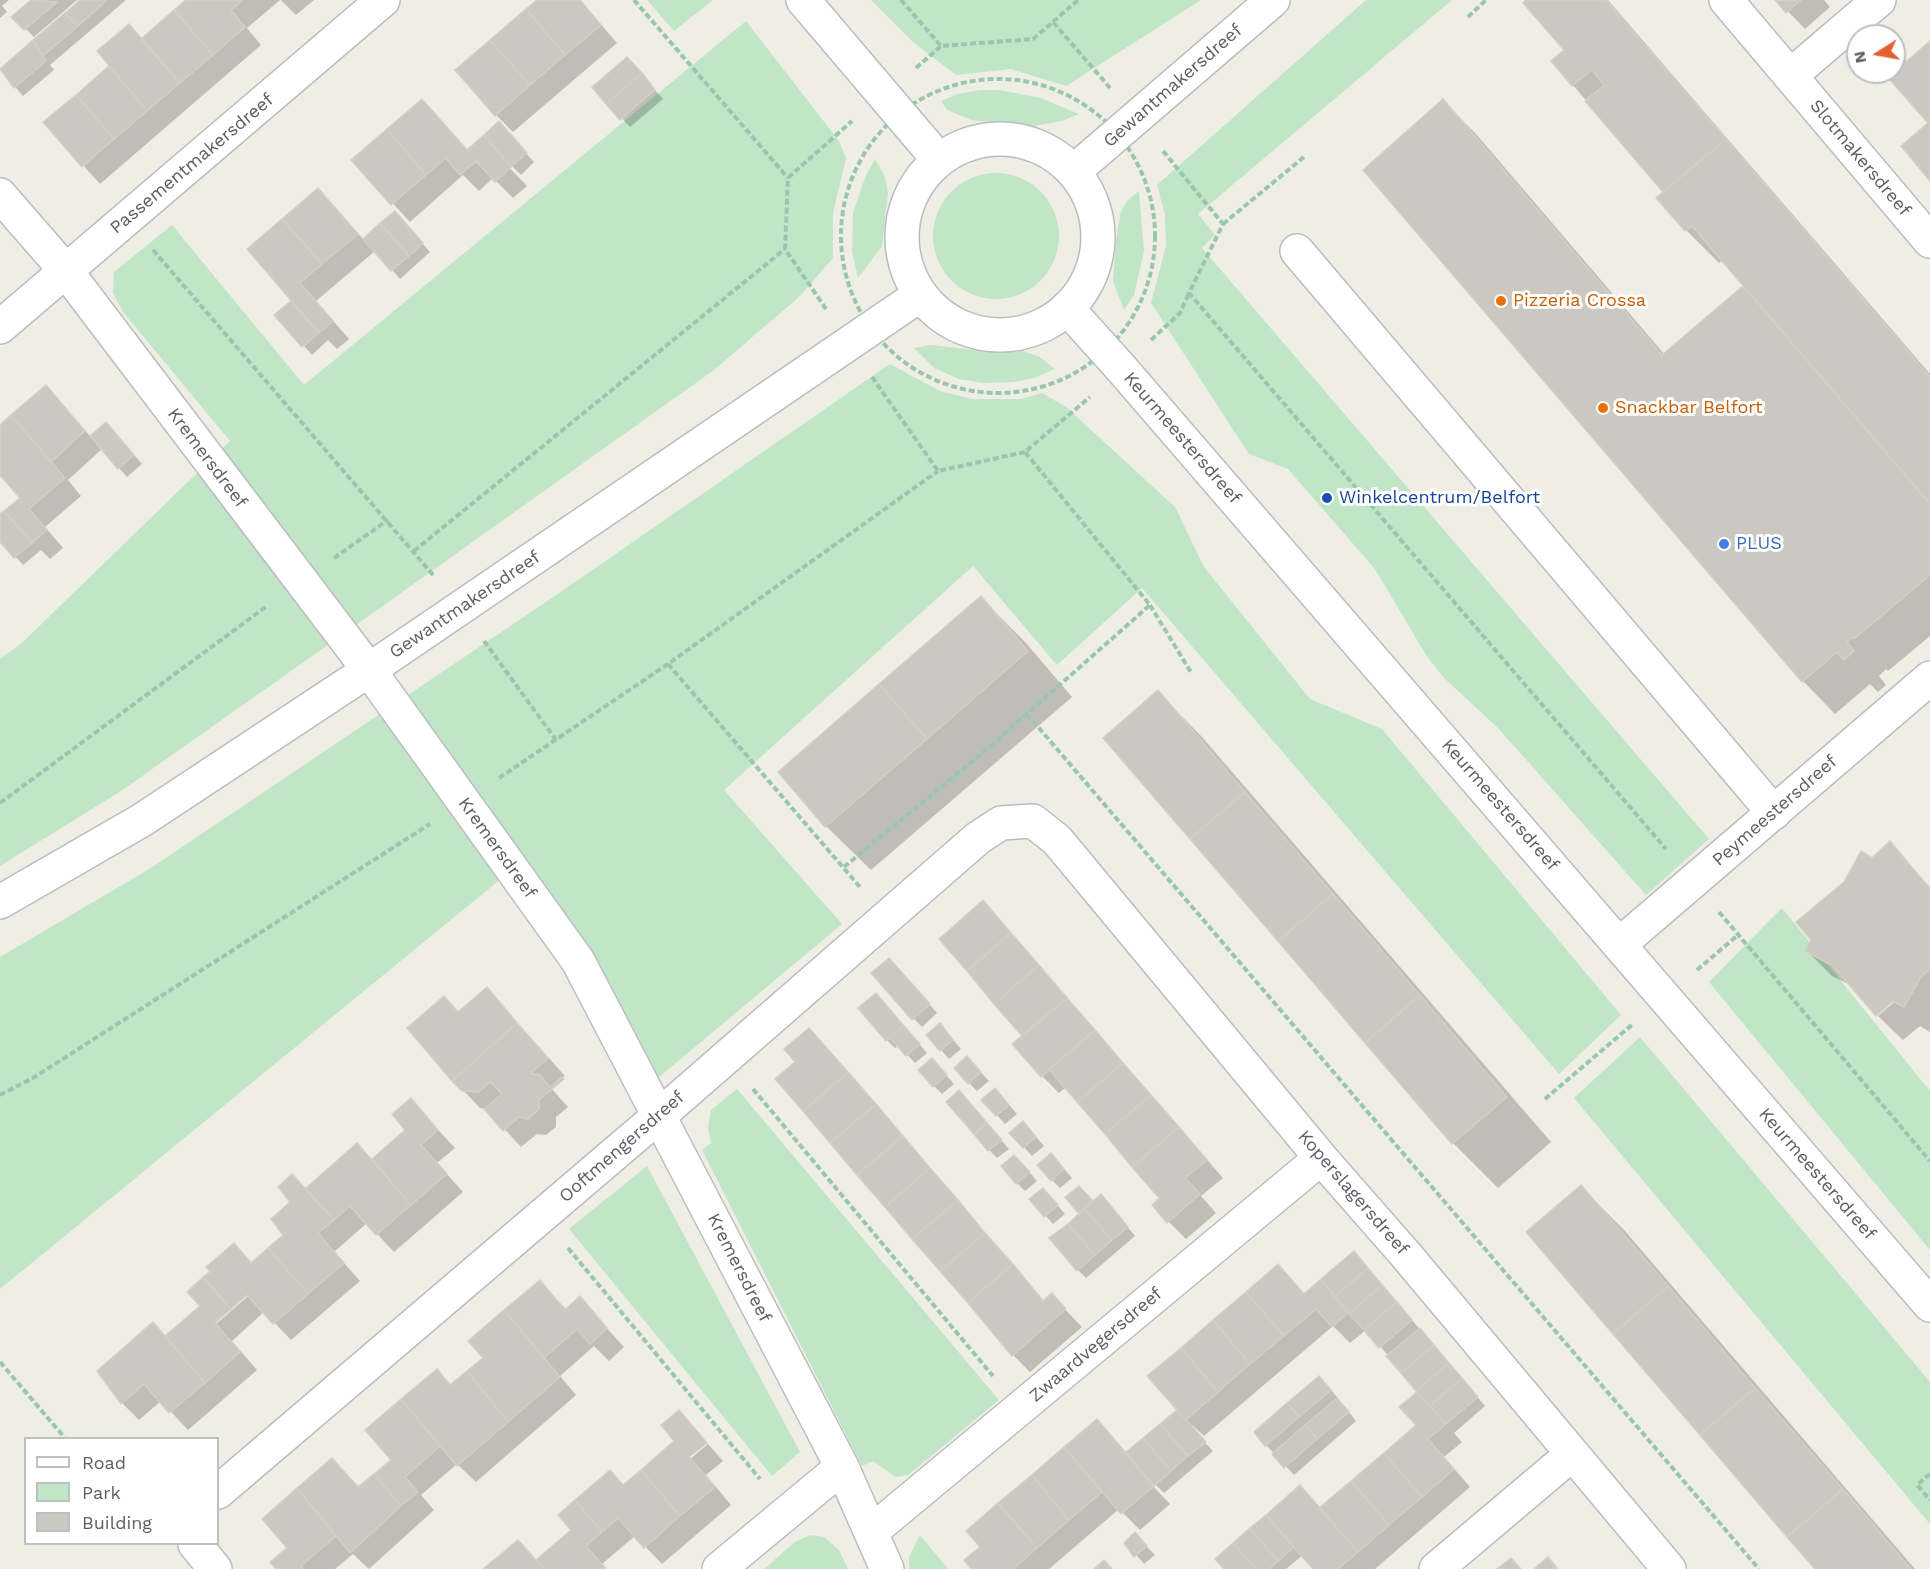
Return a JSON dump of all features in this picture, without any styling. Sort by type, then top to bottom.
[{"type":"street","name":"Passementmakersdreef","points":[[0,327],[384,0]]},
{"type":"street","points":[[803,0],[939,160]]},
{"type":"street","name":"Gewantmakersdreef","points":[[1073,172],[1273,0]]},
{"type":"street","name":"Slotmakersdreef","points":[[1726,0],[1930,241]]},
{"type":"street","points":[[1790,76],[1879,0]]},
{"type":"street","points":[[1009,139],[1043,149],[1062,161],[1073,172],[1093,207],[1098,231],[1091,272],[1079,294],[1067,308],[1049,322],[1033,329],[999,335],[963,328],[946,319],[920,295],[906,266],[902,236],[903,221],[906,207],[920,180],[939,160],[964,145],[986,140],[1009,139]]},
{"type":"street","name":"Kremersdreef","points":[[0,195],[66,271],[369,670],[578,961],[842,1467],[888,1569]]},
{"type":"street","points":[[1297,251],[1774,813]]},
{"type":"street","name":"Gewantmakersdreef","points":[[0,902],[142,820],[460,609],[920,295]]},
{"type":"street","name":"Keurmeestersdreef","points":[[1067,308],[1620,944],[1930,1305]]},
{"type":"street","name":"Peymeestersdreef","points":[[1620,944],[1930,678]]},
{"type":"street","name":"Ooftmengersdreef","points":[[219,1491],[660,1115],[978,838],[1001,823],[1033,822]]},
{"type":"street","name":"Koperslagersdreef","points":[[1033,822],[1057,840],[1321,1158],[1406,1255],[1571,1455],[1669,1569]]},
{"type":"street","name":"Zwaardvegersdreef","points":[[871,1532],[1321,1158]]},
{"type":"street","points":[[1436,1569],[1571,1455]]},
{"type":"street","points":[[719,1569],[842,1467]]},
{"type":"street","points":[[196,1545],[215,1569]]},
{"type":"path","points":[[634,0],[788,178]]},
{"type":"path","points":[[901,0],[941,46],[1033,39],[1078,0]]},
{"type":"path","points":[[1468,16],[1486,0]]},
{"type":"path","points":[[1053,22],[1126,126],[1223,224]]},
{"type":"path","points":[[1192,674],[1150,605],[1025,452],[1067,418],[1113,359],[1126,328],[1141,303],[1150,274],[1155,245],[1153,215],[1147,185],[1134,158],[1126,126],[1076,99],[1025,81],[999,79],[972,81],[946,87],[922,98],[899,113],[878,134],[861,159],[849,186],[841,215],[841,245],[845,275],[855,303],[870,329],[892,354],[920,374],[950,387],[983,394],[1017,393],[1049,386],[1113,359],[1180,313],[1223,224],[1304,157]]},
{"type":"path","points":[[126,219],[414,551],[460,609],[556,740]]},
{"type":"path","points":[[414,551],[785,249]]},
{"type":"path","points":[[1189,293],[1694,881],[1930,1161]]},
{"type":"path","points":[[0,1095],[33,1078],[464,802],[668,664],[938,471]]},
{"type":"path","points":[[0,803],[387,520]]},
{"type":"path","points":[[844,867],[1027,714],[1150,605]]},
{"type":"path","points":[[668,664],[844,867],[885,918]]},
{"type":"path","points":[[1027,714],[1759,1569]]},
{"type":"path","points":[[726,1056],[1020,1408]]},
{"type":"path","points":[[541,1216],[788,1512]]},
{"type":"path","points":[[0,1362],[64,1437]]},
{"type":"path","points":[[1930,1474],[1917,1485],[1930,1500]]},
{"type":"green space","points":[[647,0],[713,0],[674,31]]},
{"type":"green space","points":[[871,0],[1201,0],[1066,86],[1011,69],[956,75],[913,42]]},
{"type":"green space","points":[[1366,0],[1452,0],[1198,214],[1215,235],[1202,248],[1709,839],[1646,895],[1498,728],[1444,678],[1426,655],[1375,569],[1288,469],[1249,454],[1151,303],[1166,246],[1165,215],[1157,185]]},
{"type":"green space","points":[[746,21],[839,141],[846,158],[833,213],[833,258],[799,297],[714,370],[121,791],[0,866],[0,659],[23,642],[230,441],[123,312],[113,293],[114,272],[172,225],[304,385]]},
{"type":"green space","points":[[980,90],[999,90],[1041,98],[1079,114],[1062,121],[1029,127],[972,120],[947,110],[941,101],[958,94]]},
{"type":"green space","points":[[875,159],[885,177],[888,193],[882,246],[858,278],[852,252],[853,213],[866,175]]},
{"type":"green space","points":[[996,173],[1020,178],[1041,191],[1054,212],[1059,236],[1054,260],[1041,281],[1020,294],[996,299],[972,294],[951,281],[938,260],[933,236],[938,212],[951,191],[972,178]]},
{"type":"green space","points":[[1139,191],[1144,251],[1134,295],[1124,310],[1113,281],[1116,241],[1121,211],[1128,200]]},
{"type":"green space","points":[[931,345],[993,352],[1019,350],[1038,356],[1055,369],[1034,378],[1013,382],[984,383],[959,379],[934,368],[914,348]]},
{"type":"green space","points":[[890,364],[940,391],[972,399],[1020,399],[1042,393],[1066,407],[1175,507],[1204,567],[1310,699],[1382,729],[1621,1015],[1559,1074],[1142,588],[1057,665],[973,566],[724,790],[842,924],[658,1078],[598,962],[524,860],[0,1289],[0,957],[151,868],[552,598]]},
{"type":"green space","points":[[1782,908],[1930,1091],[1930,1250],[1709,982]]},
{"type":"green space","points":[[1640,1037],[1930,1382],[1930,1524],[1574,1098]]},
{"type":"green space","points":[[737,1089],[999,1400],[908,1475],[896,1477],[873,1461],[862,1466],[702,1150],[711,1143],[708,1127],[711,1110]]},
{"type":"green space","points":[[647,1166],[800,1452],[772,1476],[569,1229]]},
{"type":"green space","points":[[810,1535],[824,1537],[839,1550],[848,1569],[764,1569],[795,1542]]},
{"type":"green space","points":[[920,1535],[948,1569],[909,1569],[909,1557]]},
{"type":"building","points":[[31,0],[57,2],[24,30],[11,17]]},
{"type":"building","points":[[80,0],[107,0],[78,26],[65,13]]},
{"type":"building","points":[[186,0],[243,0],[231,10],[245,27],[213,55],[174,10]]},
{"type":"building","points":[[537,0],[580,0],[601,25],[565,55],[526,9]]},
{"type":"building","points":[[1526,0],[1606,0],[1726,139],[1663,192],[1585,101],[1604,85],[1592,70],[1572,86],[1551,61],[1564,50],[1523,3]]},
{"type":"building","points":[[1775,0],[1801,0],[1786,13]]},
{"type":"building","points":[[526,9],[565,55],[530,85],[490,40]]},
{"type":"building","points":[[174,10],[213,55],[180,83],[141,39]]},
{"type":"building","points":[[65,13],[78,26],[43,56],[33,40]]},
{"type":"building","points":[[129,24],[180,83],[147,111],[97,51]]},
{"type":"building","points":[[33,40],[46,61],[14,88],[0,69]]},
{"type":"building","points":[[490,40],[530,85],[495,116],[455,70]]},
{"type":"building","points":[[1930,41],[1930,181],[1901,146],[1928,123],[1894,84],[1906,84],[1907,61]]},
{"type":"building","points":[[627,57],[642,73],[606,104],[592,87]]},
{"type":"building","points":[[109,66],[147,111],[114,139],[76,95]]},
{"type":"building","points":[[642,73],[655,90],[620,120],[606,104]]},
{"type":"building","points":[[76,95],[114,139],[82,167],[43,122]]},
{"type":"building","points":[[422,99],[467,150],[484,135],[511,167],[495,182],[476,161],[460,175],[446,158],[426,175],[387,129]]},
{"type":"building","points":[[1443,99],[1662,355],[1743,286],[1930,504],[1930,575],[1854,639],[1852,637],[1847,642],[1854,651],[1844,660],[1837,652],[1802,682],[1363,170]]},
{"type":"building","points":[[499,121],[527,153],[511,167],[484,135]]},
{"type":"building","points":[[387,129],[426,175],[391,205],[351,160]]},
{"type":"building","points":[[1726,139],[1930,377],[1930,504],[1692,226],[1685,231],[1656,198]]},
{"type":"building","points":[[318,188],[358,234],[322,264],[282,219]]},
{"type":"building","points":[[395,211],[423,243],[409,256],[380,223]]},
{"type":"building","points":[[282,219],[322,264],[300,283],[333,321],[319,333],[247,249]]},
{"type":"building","points":[[380,223],[409,256],[391,271],[363,239]]},
{"type":"building","points":[[291,301],[319,333],[302,347],[274,315]]},
{"type":"building","points":[[46,385],[85,431],[51,462],[11,415]]},
{"type":"building","points":[[11,415],[65,478],[29,509],[47,530],[32,543],[4,511],[20,498],[0,475],[0,425]]},
{"type":"building","points":[[106,422],[134,455],[118,469],[90,436]]},
{"type":"building","points":[[4,511],[32,543],[14,558],[0,542],[0,514]]},
{"type":"building","points":[[981,596],[1028,651],[927,739],[879,684]]},
{"type":"building","points":[[879,684],[927,739],[825,827],[778,772]]},
{"type":"building","points":[[1158,690],[1245,792],[1190,839],[1103,738]]},
{"type":"building","points":[[1245,792],[1333,894],[1278,941],[1190,839]]},
{"type":"building","points":[[1890,841],[1930,889],[1930,969],[1921,977],[1904,1007],[1893,1001],[1876,1016],[1833,966],[1805,951],[1811,940],[1796,922],[1844,882],[1861,851],[1872,858]]},
{"type":"building","points":[[1333,894],[1420,995],[1365,1043],[1278,941]]},
{"type":"building","points":[[983,900],[1011,933],[967,971],[939,939]]},
{"type":"building","points":[[1011,933],[1039,965],[994,1004],[967,971]]},
{"type":"building","points":[[889,958],[930,1004],[912,1020],[871,973]]},
{"type":"building","points":[[1039,965],[1067,998],[1022,1036],[994,1004]]},
{"type":"building","points":[[487,987],[517,1023],[452,1081],[407,1028],[444,996],[458,1012]]},
{"type":"building","points":[[876,993],[904,1026],[886,1041],[858,1008]]},
{"type":"building","points":[[1420,995],[1507,1097],[1452,1144],[1365,1043]]},
{"type":"building","points":[[1067,998],[1095,1030],[1041,1077],[1012,1044]]},
{"type":"building","points":[[517,1023],[548,1058],[531,1073],[540,1075],[550,1087],[562,1077],[564,1079],[539,1100],[539,1109],[528,1119],[519,1117],[503,1131],[484,1109],[502,1094],[490,1082],[479,1092],[462,1091],[452,1081]]},
{"type":"building","points":[[940,1023],[953,1040],[940,1051],[926,1035]]},
{"type":"building","points":[[904,1026],[920,1044],[906,1056],[890,1038]]},
{"type":"building","points":[[809,1028],[848,1072],[803,1111],[775,1079],[795,1062],[784,1049]]},
{"type":"building","points":[[1095,1030],[1123,1063],[1077,1102],[1049,1069]]},
{"type":"building","points":[[967,1056],[981,1072],[968,1084],[954,1068]]},
{"type":"building","points":[[932,1058],[947,1075],[933,1087],[918,1070]]},
{"type":"building","points":[[1123,1063],[1151,1095],[1105,1134],[1077,1102]]},
{"type":"building","points":[[848,1072],[876,1104],[830,1143],[803,1111]]},
{"type":"building","points":[[995,1088],[1009,1105],[996,1116],[981,1100]]},
{"type":"building","points":[[959,1090],[987,1123],[974,1134],[946,1102]]},
{"type":"building","points":[[1151,1095],[1179,1127],[1132,1167],[1105,1134]]},
{"type":"building","points":[[411,1098],[438,1130],[421,1145],[447,1174],[411,1205],[372,1159],[405,1130],[392,1114]]},
{"type":"building","points":[[876,1104],[903,1136],[857,1175],[830,1143]]},
{"type":"building","points":[[1023,1121],[1036,1137],[1023,1148],[1009,1133]]},
{"type":"building","points":[[987,1123],[1002,1140],[988,1151],[974,1134]]},
{"type":"building","points":[[1179,1127],[1207,1160],[1185,1178],[1200,1194],[1167,1223],[1152,1205],[1159,1198],[1132,1167]]},
{"type":"building","points":[[903,1136],[930,1168],[885,1207],[857,1175]]},
{"type":"building","points":[[357,1143],[411,1205],[376,1235],[350,1206],[334,1220],[305,1189]]},
{"type":"building","points":[[1051,1153],[1064,1169],[1051,1181],[1037,1165]]},
{"type":"building","points":[[1014,1155],[1030,1172],[1016,1184],[1001,1166]]},
{"type":"building","points":[[930,1168],[958,1200],[912,1239],[885,1207]]},
{"type":"building","points":[[292,1174],[334,1220],[318,1233],[344,1263],[308,1294],[268,1248],[283,1235],[271,1219],[290,1202],[278,1187]]},
{"type":"building","points":[[1581,1185],[1668,1286],[1613,1334],[1526,1232]]},
{"type":"building","points":[[1079,1186],[1093,1201],[1079,1214],[1065,1197]]},
{"type":"building","points":[[1043,1188],[1058,1205],[1044,1217],[1029,1199]]},
{"type":"building","points":[[1101,1194],[1128,1227],[1112,1240],[1084,1209]]},
{"type":"building","points":[[958,1200],[985,1233],[940,1271],[912,1239]]},
{"type":"building","points":[[1084,1209],[1112,1240],[1095,1255],[1068,1224]]},
{"type":"building","points":[[1068,1224],[1095,1255],[1077,1271],[1049,1238]]},
{"type":"building","points":[[985,1233],[1013,1264],[968,1303],[940,1271]]},
{"type":"building","points":[[234,1243],[251,1263],[268,1248],[308,1294],[273,1324],[247,1295],[231,1309],[203,1277],[210,1272],[206,1267]]},
{"type":"building","points":[[1354,1251],[1368,1268],[1335,1297],[1321,1279]]},
{"type":"building","points":[[1013,1264],[1043,1301],[1052,1293],[1066,1309],[1012,1356],[968,1303]]},
{"type":"building","points":[[1278,1264],[1304,1294],[1321,1279],[1348,1313],[1332,1327],[1316,1309],[1284,1336],[1246,1292]]},
{"type":"building","points":[[1368,1268],[1382,1285],[1349,1314],[1335,1297]]},
{"type":"building","points":[[203,1277],[231,1309],[215,1323],[240,1352],[205,1383],[165,1336],[200,1306],[187,1292]]},
{"type":"building","points":[[540,1280],[565,1310],[580,1296],[607,1328],[590,1344],[577,1329],[544,1358],[504,1310]]},
{"type":"building","points":[[1382,1285],[1397,1302],[1364,1330],[1349,1314]]},
{"type":"building","points":[[1668,1286],[1755,1388],[1700,1435],[1613,1334]]},
{"type":"building","points":[[1246,1292],[1284,1336],[1250,1364],[1213,1320]]},
{"type":"building","points":[[1397,1302],[1412,1320],[1379,1348],[1364,1330]]},
{"type":"building","points":[[504,1310],[560,1377],[508,1422],[467,1371],[483,1358],[468,1341]]},
{"type":"building","points":[[1213,1320],[1250,1364],[1218,1392],[1181,1348]]},
{"type":"building","points":[[153,1322],[205,1383],[169,1413],[144,1384],[121,1404],[97,1371]]},
{"type":"building","points":[[1420,1328],[1434,1345],[1401,1373],[1386,1356]]},
{"type":"building","points":[[1434,1345],[1449,1363],[1416,1391],[1401,1373]]},
{"type":"building","points":[[1181,1348],[1218,1392],[1186,1420],[1147,1376]]},
{"type":"building","points":[[1449,1363],[1462,1378],[1430,1406],[1416,1391]]},
{"type":"building","points":[[437,1369],[450,1385],[467,1371],[508,1422],[457,1466],[401,1399]]},
{"type":"building","points":[[1319,1376],[1331,1390],[1299,1417],[1287,1403]]},
{"type":"building","points":[[1462,1378],[1478,1397],[1446,1424],[1430,1406]]},
{"type":"building","points":[[1755,1388],[1843,1489],[1787,1537],[1700,1435]]},
{"type":"building","points":[[1417,1392],[1446,1424],[1428,1439],[1454,1469],[1422,1497],[1384,1453],[1416,1425],[1399,1407]]},
{"type":"building","points":[[1337,1398],[1349,1412],[1317,1439],[1305,1425]]},
{"type":"building","points":[[401,1399],[440,1446],[405,1477],[418,1492],[401,1506],[374,1474],[391,1460],[365,1430]]},
{"type":"building","points":[[1287,1403],[1299,1417],[1265,1446],[1254,1432]]},
{"type":"building","points":[[679,1410],[707,1443],[689,1457],[715,1487],[680,1516],[641,1470],[674,1441],[661,1425]]},
{"type":"building","points":[[1177,1410],[1206,1442],[1188,1456],[1160,1424]]},
{"type":"building","points":[[1097,1419],[1154,1486],[1121,1514],[1064,1447]]},
{"type":"building","points":[[1160,1424],[1188,1456],[1171,1471],[1143,1438]]},
{"type":"building","points":[[1305,1425],[1317,1439],[1284,1468],[1272,1454]]},
{"type":"building","points":[[1143,1438],[1171,1471],[1154,1486],[1125,1453]]},
{"type":"building","points":[[1064,1447],[1102,1492],[1069,1520],[1032,1475]]},
{"type":"building","points":[[1384,1453],[1422,1497],[1389,1525],[1351,1481]]},
{"type":"building","points":[[332,1458],[358,1487],[374,1474],[401,1506],[350,1553],[297,1488]]},
{"type":"building","points":[[610,1470],[623,1485],[641,1470],[680,1516],[644,1548],[618,1518],[602,1532],[575,1500]]},
{"type":"building","points":[[1032,1475],[1069,1520],[1037,1548],[998,1503]]},
{"type":"building","points":[[1351,1481],[1389,1525],[1358,1552],[1319,1508]]},
{"type":"building","points":[[1300,1485],[1358,1552],[1338,1569],[1313,1569],[1266,1515]]},
{"type":"building","points":[[297,1488],[336,1536],[301,1566],[304,1569],[276,1569],[270,1562],[287,1548],[262,1519]]},
{"type":"building","points":[[1843,1489],[1911,1569],[1815,1569],[1787,1537]]},
{"type":"building","points":[[575,1500],[602,1532],[586,1546],[606,1569],[544,1569],[536,1560],[571,1530],[558,1515]]},
{"type":"building","points":[[998,1503],[1037,1548],[1013,1569],[971,1569],[964,1560],[980,1547],[966,1531]]},
{"type":"building","points":[[1266,1515],[1294,1547],[1278,1561],[1250,1528]]},
{"type":"building","points":[[1250,1528],[1278,1561],[1269,1569],[1256,1569],[1233,1543]]},
{"type":"building","points":[[1135,1532],[1147,1546],[1134,1557],[1124,1543]]},
{"type":"building","points":[[518,1540],[544,1569],[483,1569]]},
{"type":"building","points":[[1233,1543],[1256,1569],[1224,1569],[1215,1559]]},
{"type":"building","points":[[1548,1557],[1558,1569],[1534,1569]]},
{"type":"building","points":[[1511,1558],[1521,1569],[1497,1569]]},
{"type":"building","points":[[1104,1560],[1112,1569],[1094,1569]]},
{"type":"place","name":"Pizzeria Crossa","points":[[1501,301]]},
{"type":"place","name":"Snackbar Belfort","points":[[1603,408]]},
{"type":"place","name":"Winkelcentrum/Belfort","points":[[1327,498]]},
{"type":"place","name":"PLUS","points":[[1724,544]]}]
